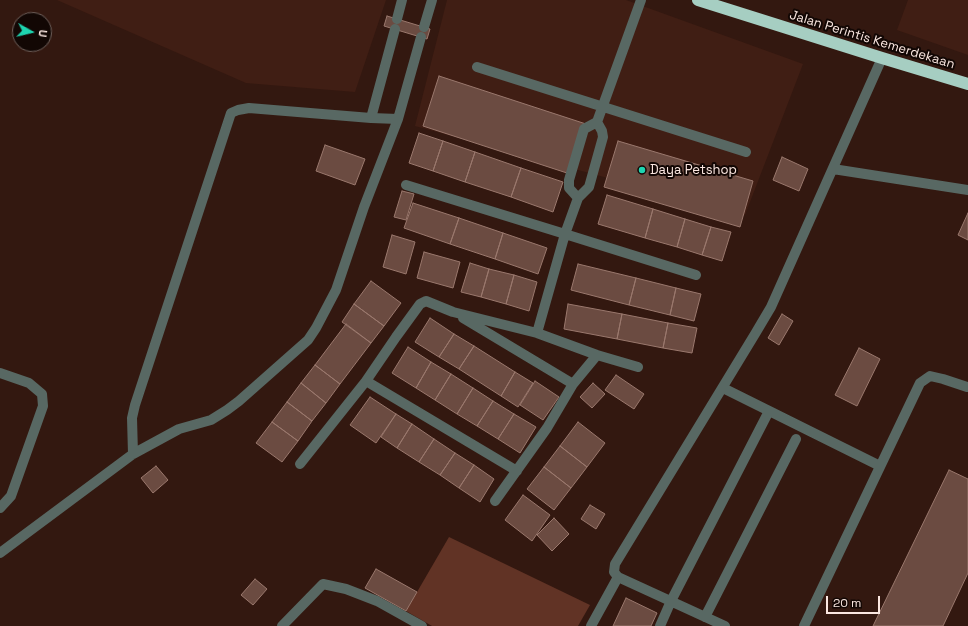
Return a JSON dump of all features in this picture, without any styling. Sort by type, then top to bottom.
[{"type":"highway","name":"Jalan Perintis Kemerdekaan","points":[[698,0],[968,84]]},
{"type":"street","points":[[398,19],[402,0]]},
{"type":"street","points":[[424,27],[432,0]]},
{"type":"street","points":[[578,198],[569,188],[569,180],[584,129],[597,122],[641,0]]},
{"type":"street","points":[[372,118],[395,29]]},
{"type":"street","points":[[0,553],[133,454],[179,429],[211,420],[227,410],[308,340],[336,290],[364,208],[398,119],[421,37]]},
{"type":"street","points":[[725,626],[618,577],[614,572],[615,564],[771,307],[882,58]]},
{"type":"street","points":[[477,67],[746,152]]},
{"type":"street","points":[[133,454],[131,425],[133,411],[231,113],[249,108],[398,119]]},
{"type":"street","points":[[537,333],[565,234],[578,198],[589,188],[603,137],[602,131],[597,122]]},
{"type":"street","points":[[833,169],[968,190]]},
{"type":"street","points":[[406,185],[696,275]]},
{"type":"street","points":[[300,464],[366,381],[420,304],[426,301],[453,312],[537,333],[597,355],[638,367]]},
{"type":"street","points":[[453,312],[573,384]]},
{"type":"street","points":[[495,501],[547,428],[573,384],[597,355]]},
{"type":"street","points":[[0,373],[29,383],[42,394],[42,406],[11,496],[0,508]]},
{"type":"street","points":[[804,626],[920,382],[930,376],[968,386]]},
{"type":"street","points":[[366,381],[517,471]]},
{"type":"street","points":[[722,388],[880,466]]},
{"type":"street","points":[[660,626],[671,601],[769,410]]},
{"type":"street","points":[[706,617],[796,439]]},
{"type":"street","points":[[591,626],[618,577]]},
{"type":"street","points":[[282,626],[324,584],[346,589],[377,600],[422,626]]},
{"type":"shaded area","points":[[57,0],[386,0],[355,92],[246,83]]},
{"type":"shaded area","points":[[447,0],[626,0],[803,64],[745,215],[415,126]]},
{"type":"shaded area","points":[[908,0],[968,0],[968,55],[897,30]]},
{"type":"shaded area","points":[[449,537],[590,605],[578,626],[432,626],[406,611]]},
{"type":"building","points":[[387,16],[430,29],[427,39],[384,26]]},
{"type":"building","points":[[439,76],[586,124],[570,174],[423,126]]},
{"type":"building","points":[[419,133],[443,141],[433,171],[409,163]]},
{"type":"building","points":[[443,141],[475,152],[465,182],[433,171]]},
{"type":"building","points":[[618,141],[753,181],[740,227],[604,187]]},
{"type":"building","points":[[325,145],[365,159],[355,185],[316,171]]},
{"type":"building","points":[[475,152],[521,168],[511,197],[465,182]]},
{"type":"building","points":[[782,157],[808,169],[799,191],[773,180]]},
{"type":"building","points":[[521,168],[563,182],[553,212],[511,197]]},
{"type":"building","points":[[402,191],[414,194],[406,220],[394,217]]},
{"type":"building","points":[[607,195],[653,209],[645,238],[598,224]]},
{"type":"building","points":[[413,203],[459,218],[450,244],[404,228]]},
{"type":"building","points":[[653,209],[685,219],[677,247],[645,238]]},
{"type":"building","points":[[968,213],[968,240],[958,235]]},
{"type":"building","points":[[459,218],[503,233],[495,259],[450,244]]},
{"type":"building","points":[[685,219],[711,227],[702,255],[677,247]]},
{"type":"building","points":[[711,227],[731,232],[722,261],[702,255]]},
{"type":"building","points":[[503,233],[547,248],[538,274],[495,259]]},
{"type":"building","points":[[392,235],[415,242],[406,274],[383,267]]},
{"type":"building","points":[[424,252],[460,262],[453,288],[417,278]]},
{"type":"building","points":[[470,263],[489,269],[481,297],[461,292]]},
{"type":"building","points":[[578,264],[636,278],[629,305],[571,290]]},
{"type":"building","points":[[489,269],[514,275],[506,304],[481,297]]},
{"type":"building","points":[[514,275],[537,282],[529,311],[506,304]]},
{"type":"building","points":[[636,278],[676,288],[670,315],[629,305]]},
{"type":"building","points":[[371,281],[401,303],[384,326],[354,304]]},
{"type":"building","points":[[676,288],[701,294],[694,321],[670,315]]},
{"type":"building","points":[[354,304],[384,326],[371,343],[342,322]]},
{"type":"building","points":[[568,304],[622,314],[617,339],[564,329]]},
{"type":"building","points":[[622,314],[668,323],[663,348],[617,339]]},
{"type":"building","points":[[782,314],[793,321],[779,345],[768,338]]},
{"type":"building","points":[[430,318],[454,334],[439,357],[415,342]]},
{"type":"building","points":[[668,323],[697,328],[692,353],[663,348]]},
{"type":"building","points":[[346,324],[371,343],[340,384],[315,365]]},
{"type":"building","points":[[454,334],[474,346],[459,369],[439,357]]},
{"type":"building","points":[[474,346],[515,372],[501,396],[459,369]]},
{"type":"building","points":[[408,347],[431,362],[416,388],[392,373]]},
{"type":"building","points":[[859,348],[880,359],[857,406],[835,395]]},
{"type":"building","points":[[431,362],[451,374],[435,400],[416,388]]},
{"type":"building","points":[[315,365],[340,384],[326,403],[301,383]]},
{"type":"building","points":[[515,372],[533,383],[518,407],[501,396]]},
{"type":"building","points":[[451,374],[473,388],[457,414],[435,400]]},
{"type":"building","points":[[616,375],[644,394],[634,409],[605,390]]},
{"type":"building","points":[[535,381],[559,397],[543,420],[520,405]]},
{"type":"building","points":[[301,383],[326,403],[312,421],[287,402]]},
{"type":"building","points":[[593,383],[605,394],[592,408],[580,397]]},
{"type":"building","points":[[473,388],[493,401],[477,426],[457,414]]},
{"type":"building","points":[[370,397],[396,414],[376,443],[350,425]]},
{"type":"building","points":[[493,401],[514,414],[498,439],[477,426]]},
{"type":"building","points":[[287,402],[312,421],[298,441],[272,422]]},
{"type":"building","points":[[396,414],[412,424],[397,448],[381,437]]},
{"type":"building","points":[[514,414],[536,427],[520,453],[498,439]]},
{"type":"building","points":[[272,422],[298,441],[282,462],[256,443]]},
{"type":"building","points":[[578,422],[605,443],[587,467],[560,446]]},
{"type":"building","points":[[412,424],[434,439],[419,462],[397,448]]},
{"type":"building","points":[[434,439],[455,453],[440,475],[419,462]]},
{"type":"building","points":[[560,446],[587,467],[571,488],[544,467]]},
{"type":"building","points":[[455,453],[474,465],[459,488],[440,475]]},
{"type":"building","points":[[474,465],[494,479],[480,502],[459,488]]},
{"type":"building","points":[[156,466],[168,480],[153,493],[141,478]]},
{"type":"building","points":[[544,467],[571,488],[554,510],[527,489]]},
{"type":"building","points":[[949,470],[968,479],[968,573],[943,626],[873,626]]},
{"type":"building","points":[[523,495],[550,515],[532,541],[505,520]]},
{"type":"building","points":[[590,505],[605,514],[596,529],[581,519]]},
{"type":"building","points":[[554,518],[569,534],[552,551],[537,535]]},
{"type":"building","points":[[376,569],[417,592],[406,611],[365,588]]},
{"type":"building","points":[[255,579],[267,589],[253,605],[241,595]]},
{"type":"building","points":[[626,598],[657,613],[651,626],[613,626]]},
{"type":"place","name":"Daya Petshop","points":[[642,170]]}]
